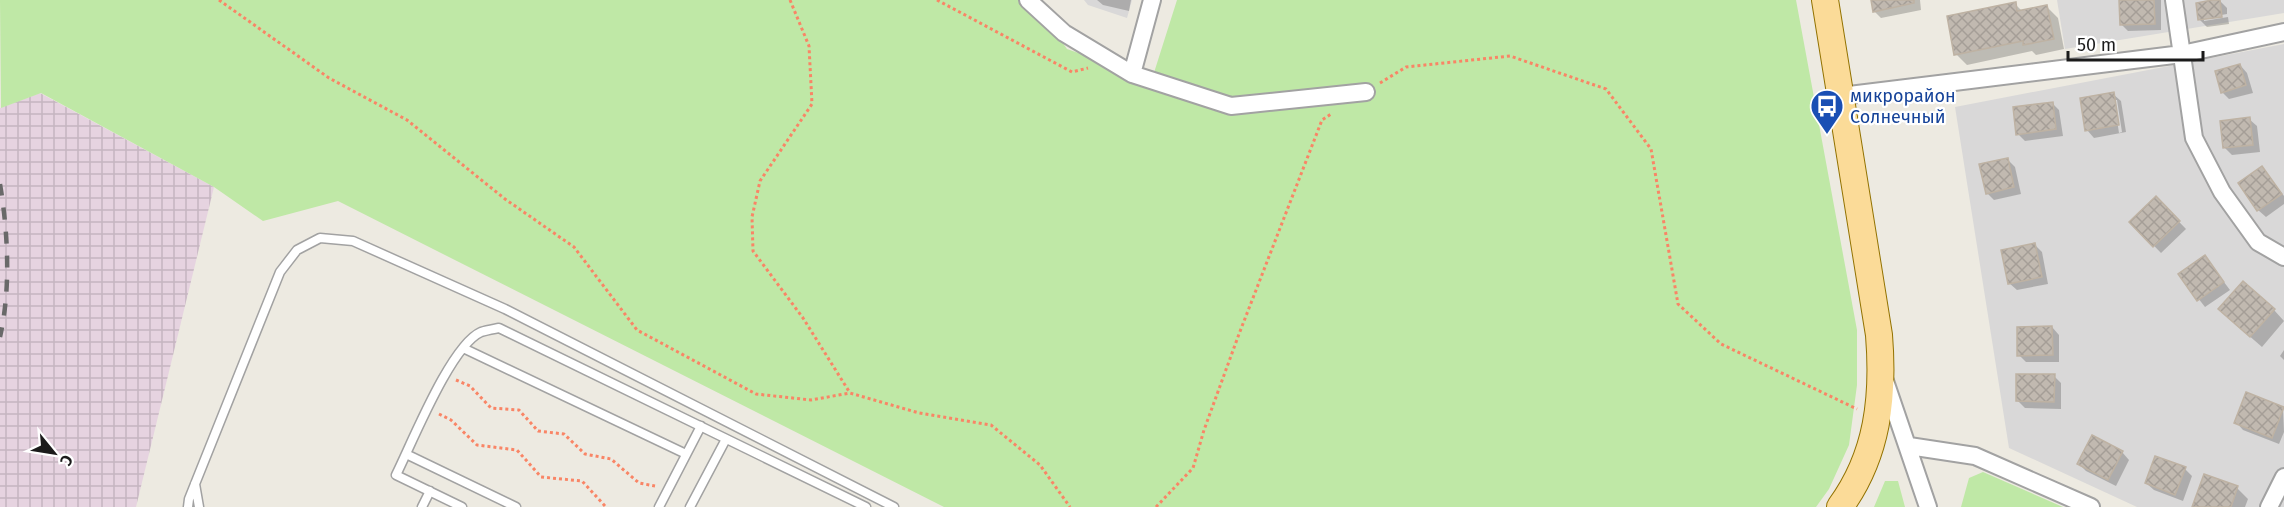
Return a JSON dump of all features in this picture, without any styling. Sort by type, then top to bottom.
[{"type":"main road","points":[[1825,0],[1879,335],[1883,374],[1878,418],[1867,460],[1840,507]]},
{"type":"street","points":[[1028,0],[1064,33],[1132,74],[1231,106],[1366,92]]},
{"type":"street","points":[[1132,74],[1152,0]]},
{"type":"street","points":[[2174,0],[2194,138],[2222,192],[2258,242],[2284,257]]},
{"type":"street","points":[[1841,96],[2182,54],[2284,32]]},
{"type":"street","points":[[1883,374],[1928,507]]},
{"type":"street","points":[[1909,447],[1975,456],[2091,507]]},
{"type":"street","points":[[2269,507],[2284,477]]},
{"type":"lane","points":[[188,507],[189,499],[280,272],[297,250],[320,238],[353,241],[505,309],[894,507]]},
{"type":"lane","points":[[462,507],[396,475],[445,375],[463,348],[480,333],[499,328],[866,507]]},
{"type":"lane","points":[[463,348],[686,454]]},
{"type":"lane","points":[[659,507],[701,426]]},
{"type":"lane","points":[[690,507],[726,439]]},
{"type":"lane","points":[[406,454],[516,507]]},
{"type":"lane","points":[[195,484],[199,507]]},
{"type":"lane","points":[[422,507],[430,491]]},
{"type":"path","points":[[219,0],[329,78],[407,120],[505,199],[574,247],[636,330],[756,394],[811,400],[850,393],[919,413],[991,425],[1041,465],[1070,507]]},
{"type":"path","points":[[790,0],[809,46],[812,104],[760,182],[752,217],[753,251],[803,318],[850,393]]},
{"type":"path","points":[[937,0],[1072,72],[1100,64],[1103,55]]},
{"type":"path","points":[[1156,507],[1192,468],[1208,419],[1322,120],[1406,67],[1510,56],[1606,89],[1651,150],[1678,304],[1721,344],[1815,391],[1878,418]]},
{"type":"path","points":[[445,375],[470,387],[491,408],[519,410],[538,431],[564,434],[585,454],[611,459],[639,483],[669,488]]},
{"type":"path","points":[[428,409],[451,420],[477,445],[517,450],[542,477],[582,481],[606,507]]},
{"type":"shaded area","points":[[1084,0],[1132,0],[1127,18],[1088,5]]},
{"type":"shaded area","points":[[2057,0],[2284,0],[2284,13],[2065,49]]},
{"type":"shaded area","points":[[2284,44],[2284,507],[2137,507],[2009,448],[1955,107]]},
{"type":"shaded area","points":[[40,93],[214,187],[136,507],[0,507],[0,108]]},
{"type":"green space","points":[[0,0],[1032,0],[1067,49],[1152,79],[1177,0],[1796,0],[1857,330],[1857,385],[1849,445],[1829,489],[1816,507],[944,507],[338,201],[263,221],[214,187],[41,93],[1,108]]},
{"type":"green space","points":[[1983,472],[2063,507],[1961,507],[1969,478]]},
{"type":"green space","points":[[1885,481],[1898,481],[1905,507],[1874,507]]},
{"type":"building","points":[[1871,0],[1914,0],[1914,3],[1873,12]]},
{"type":"building","points":[[2119,0],[2154,0],[2155,24],[2120,25]]},
{"type":"building","points":[[2220,0],[2222,17],[2198,20],[2196,3]]},
{"type":"building","points":[[2016,2],[2017,11],[2047,5],[2054,39],[2023,45],[2023,41],[1954,55],[1947,16]]},
{"type":"building","points":[[2240,64],[2246,85],[2221,93],[2215,71]]},
{"type":"building","points":[[2114,92],[2119,125],[2085,131],[2080,98]]},
{"type":"building","points":[[2053,102],[2056,129],[2016,135],[2013,107]]},
{"type":"building","points":[[2250,117],[2253,145],[2223,148],[2220,121]]},
{"type":"building","points":[[2008,158],[2014,187],[1986,194],[1979,164]]},
{"type":"building","points":[[2262,166],[2282,194],[2257,211],[2238,183]]},
{"type":"building","points":[[2156,196],[2180,221],[2153,247],[2129,222]]},
{"type":"building","points":[[2035,243],[2042,277],[2008,284],[2001,250]]},
{"type":"building","points":[[2205,255],[2224,282],[2197,301],[2178,274]]},
{"type":"building","points":[[2243,281],[2275,309],[2250,337],[2218,309]]},
{"type":"building","points":[[2052,326],[2053,355],[2017,356],[2017,327]]},
{"type":"building","points":[[2016,374],[2055,374],[2054,402],[2016,401]]},
{"type":"building","points":[[2246,392],[2284,407],[2272,438],[2234,423]]},
{"type":"building","points":[[2092,435],[2123,451],[2108,480],[2077,464]]},
{"type":"building","points":[[2155,456],[2186,467],[2175,495],[2145,483]]},
{"type":"building","points":[[2204,474],[2238,486],[2231,507],[2192,507]]},
{"type":"railway","points":[[0,184],[7,260],[6,300],[0,337]]},
{"type":"place","name":"микрорайон Солнечный","points":[[1827,135]]}]
